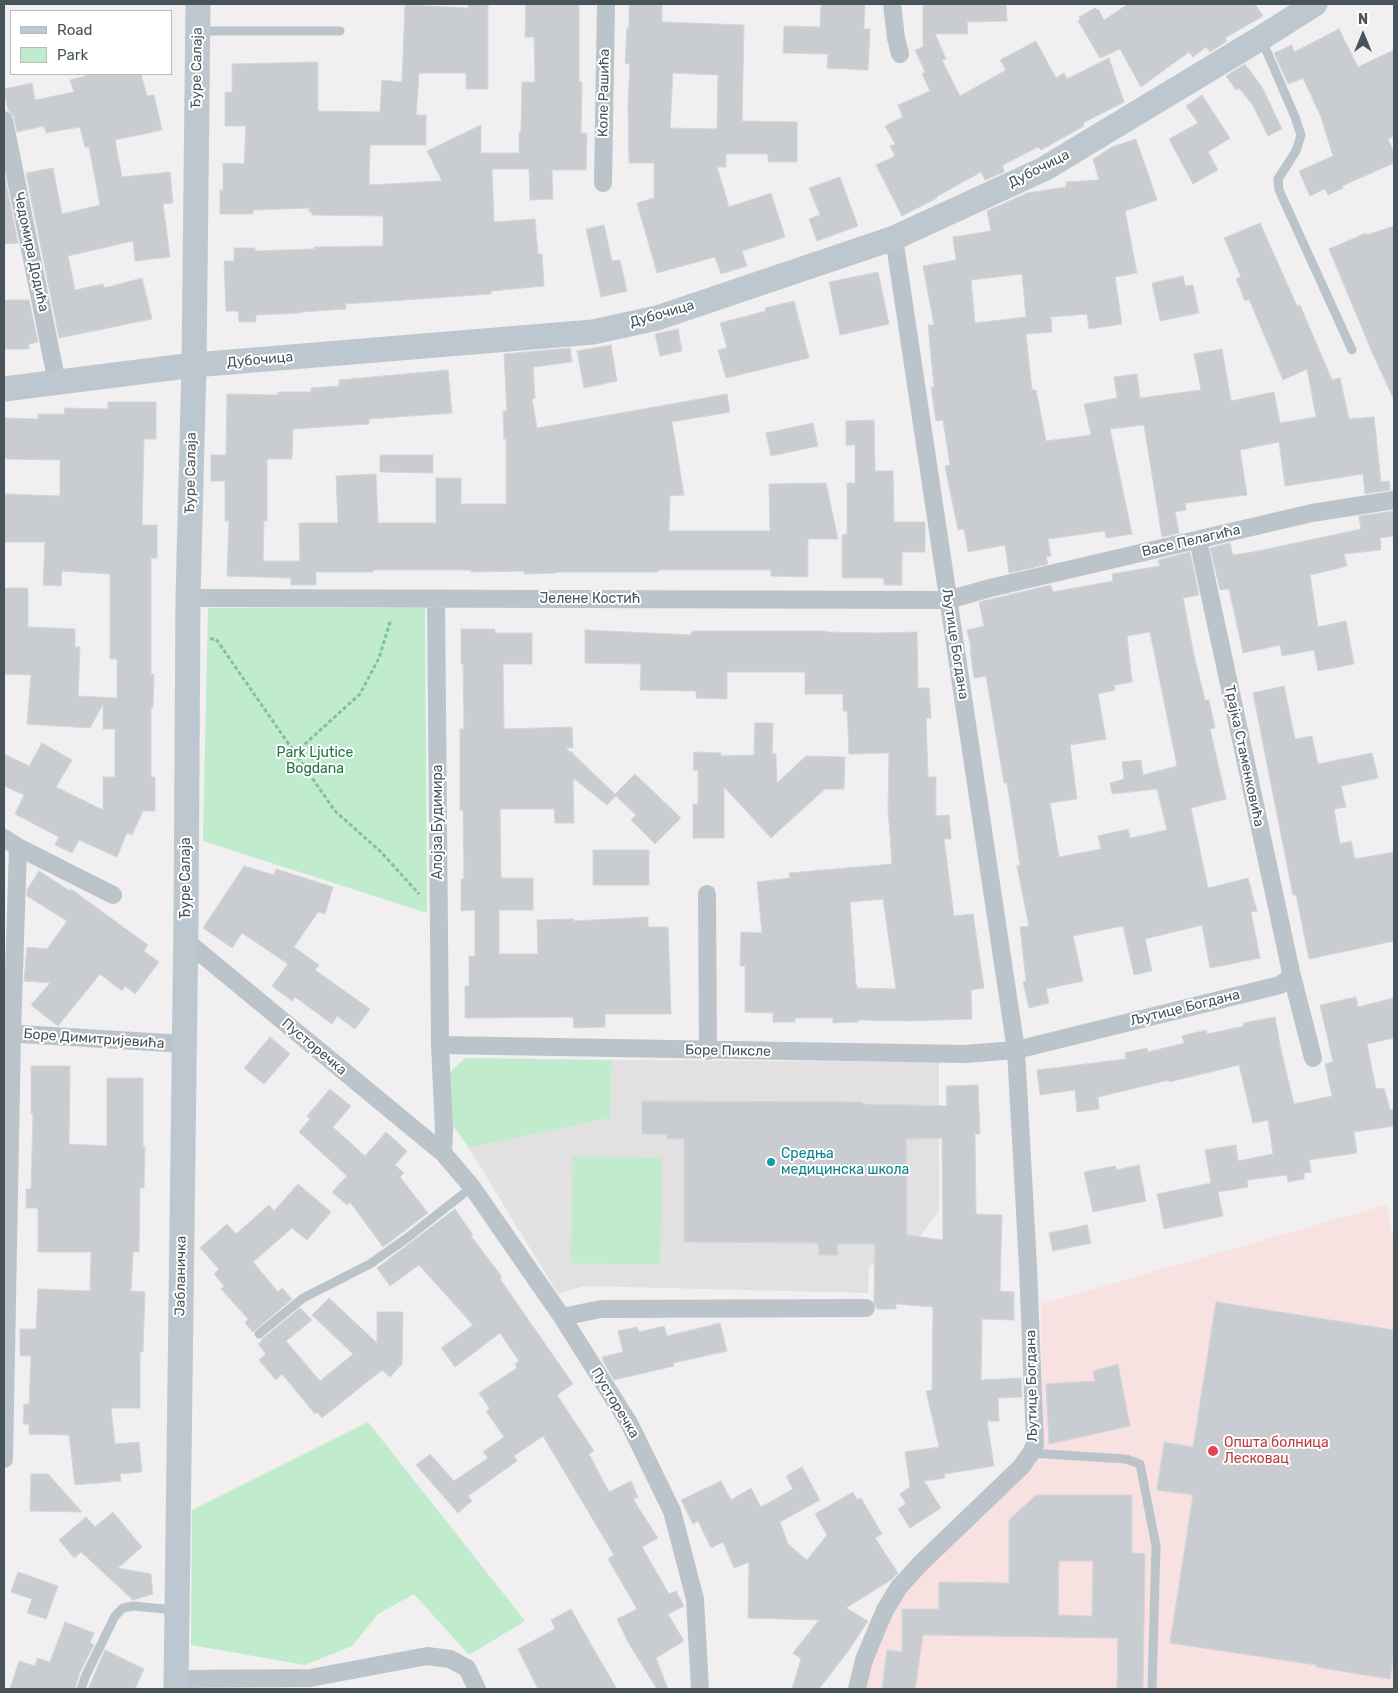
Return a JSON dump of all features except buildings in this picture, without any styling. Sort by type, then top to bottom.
[{"type":"street","name":"Ђуре Салаја","points":[[186,941],[188,598],[194,365],[198,4]]},
{"type":"street","name":"Коле Рашића","points":[[603,183],[606,4]]},
{"type":"street","points":[[892,4],[900,54]]},
{"type":"street","name":"Дубочица","points":[[4,389],[194,365],[594,332],[656,318],[894,238],[1044,169],[1316,4]]},
{"type":"street","name":"Чедомира Додића","points":[[4,120],[58,383]]},
{"type":"street","name":"Љутице Богдана","points":[[857,1689],[864,1660],[885,1610],[899,1587],[921,1563],[1020,1467],[1031,1453],[1035,1444],[1016,1050],[894,238]]},
{"type":"street","name":"Васе Пелагића","points":[[990,588],[1312,513],[1394,500]]},
{"type":"street","name":"Трајка Стаменковића","points":[[1198,540],[1291,972],[1313,1058]]},
{"type":"street","name":"Јелене Костић","points":[[188,598],[948,600],[990,588]]},
{"type":"street","name":"Алојза Будимира","points":[[436,599],[440,1045]]},
{"type":"street","points":[[4,1459],[11,842],[113,895]]},
{"type":"street","points":[[707,894],[708,1050]]},
{"type":"street","name":"Јабланичка","points":[[176,1684],[186,941]]},
{"type":"street","name":"Пусторечка","points":[[186,941],[443,1154],[472,1187],[562,1317],[629,1422],[672,1511],[695,1599],[700,1689]]},
{"type":"street","name":"Љутице Богдана","points":[[1016,1050],[1280,985],[1288,979],[1291,972]]},
{"type":"street","name":"Боре Димитријевића","points":[[8,1033],[184,1044]]},
{"type":"street","points":[[440,1045],[444,1130],[443,1154]]},
{"type":"street","name":"Боре Пиксле","points":[[440,1045],[964,1054],[1016,1050]]},
{"type":"street","points":[[562,1317],[601,1309],[866,1308]]},
{"type":"street","points":[[176,1684],[310,1684],[427,1656],[450,1659],[467,1668],[477,1689]]},
{"type":"lane","points":[[198,31],[340,31]]},
{"type":"lane","points":[[1261,38],[1301,135],[1296,151],[1278,179],[1279,190],[1352,350]]},
{"type":"lane","points":[[259,1334],[303,1298],[370,1264],[407,1238],[472,1187]]},
{"type":"lane","points":[[1031,1453],[1126,1459],[1140,1464],[1156,1546],[1152,1689]]},
{"type":"lane","points":[[81,1689],[115,1616],[123,1608],[133,1606],[176,1610]]},
{"type":"path","points":[[296,753],[360,694],[379,658],[397,599]]},
{"type":"path","points":[[216,639],[335,811],[381,852],[439,917]]},
{"type":"shaded area","points":[[612,1060],[939,1062],[939,1210],[901,1263],[869,1265],[868,1293],[584,1286],[558,1294],[469,1148],[610,1118]]},
{"type":"shaded area","name":"Општа болница Лесковац","points":[[1386,1205],[1394,1242],[1394,1689],[867,1689],[872,1661],[886,1621],[904,1592],[1043,1440],[1041,1304]]},
{"type":"green space","name":"Park Ljutice Bogdana","points":[[208,608],[425,608],[427,913],[203,841]]},
{"type":"green space","points":[[465,1058],[612,1060],[610,1118],[469,1148],[451,1123],[449,1073]]},
{"type":"green space","points":[[573,1156],[662,1158],[660,1265],[571,1263]]},
{"type":"green space","points":[[368,1422],[525,1621],[469,1655],[414,1594],[378,1614],[352,1646],[305,1665],[191,1645],[192,1510]]},
{"type":"place","name":"Средња медицинска школа","points":[[771,1162]]},
{"type":"place","name":"Општа болница Лесковац","points":[[1213,1451]]}]
